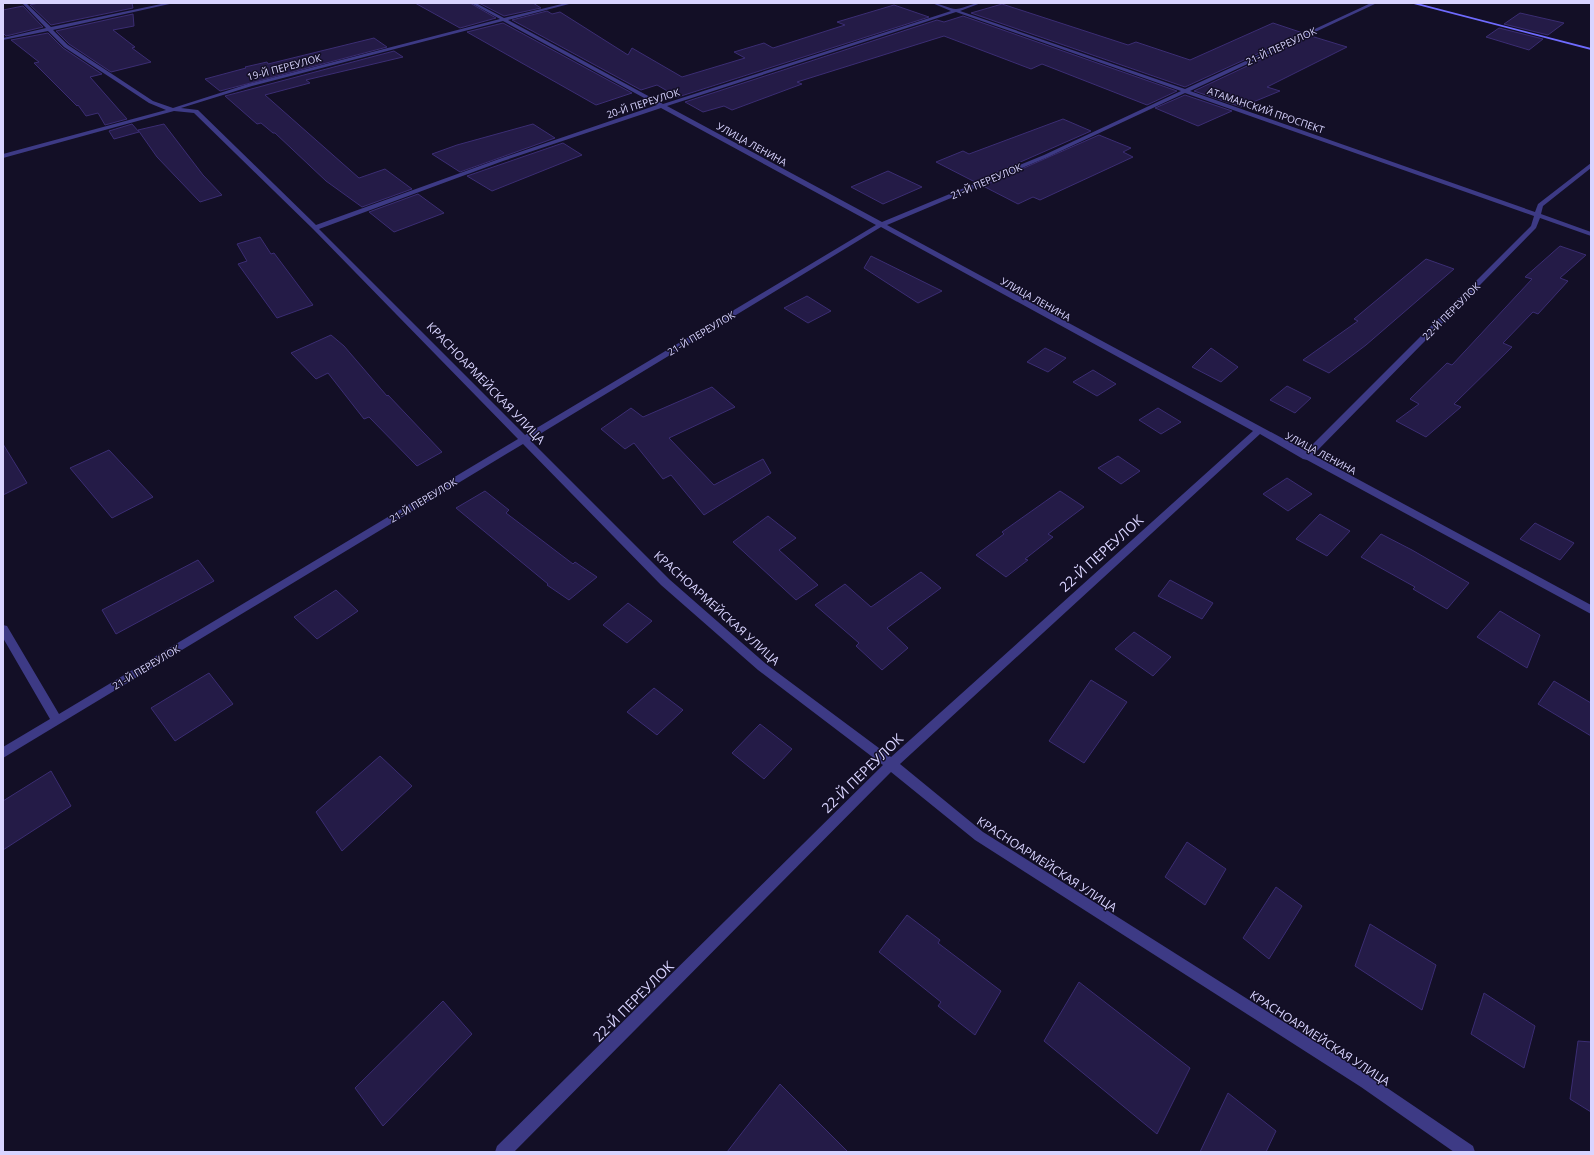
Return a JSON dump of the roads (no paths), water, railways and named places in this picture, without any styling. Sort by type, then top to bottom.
[{"type":"main road","points":[[1412,3],[1591,49]]},
{"type":"street","name":"КРАСНОАРМЕЙСКАЯ УЛИЦА","points":[[24,3],[66,46],[151,102],[160,107],[171,110],[196,111],[315,228],[523,440],[676,592],[762,667],[891,764],[979,836],[1366,1082],[1467,1152]]},
{"type":"street","points":[[3,39],[172,3]]},
{"type":"street","name":"УЛИЦА ЛЕНИНА","points":[[473,3],[880,226],[1591,610]]},
{"type":"street","name":"19-Й ПЕРЕУЛОК","points":[[3,156],[171,110],[264,81],[572,3]]},
{"type":"street","name":"АТАМАНСКИЙ ПРОСПЕКТ","points":[[934,3],[1591,234]]},
{"type":"street","name":"20-Й ПЕРЕУЛОК","points":[[315,228],[501,160],[661,106],[979,3]]},
{"type":"street","name":"21-Й ПЕРЕУЛОК","points":[[3,753],[880,226],[1046,156],[1174,98],[1184,91],[1375,3]]},
{"type":"street","name":"22-Й ПЕРЕУЛОК","points":[[1306,457],[1534,227],[1540,205],[1591,165]]},
{"type":"street","name":"22-Й ПЕРЕУЛОК","points":[[503,1152],[891,764],[1258,431]]},
{"type":"street","points":[[3,628],[57,721]]}]
